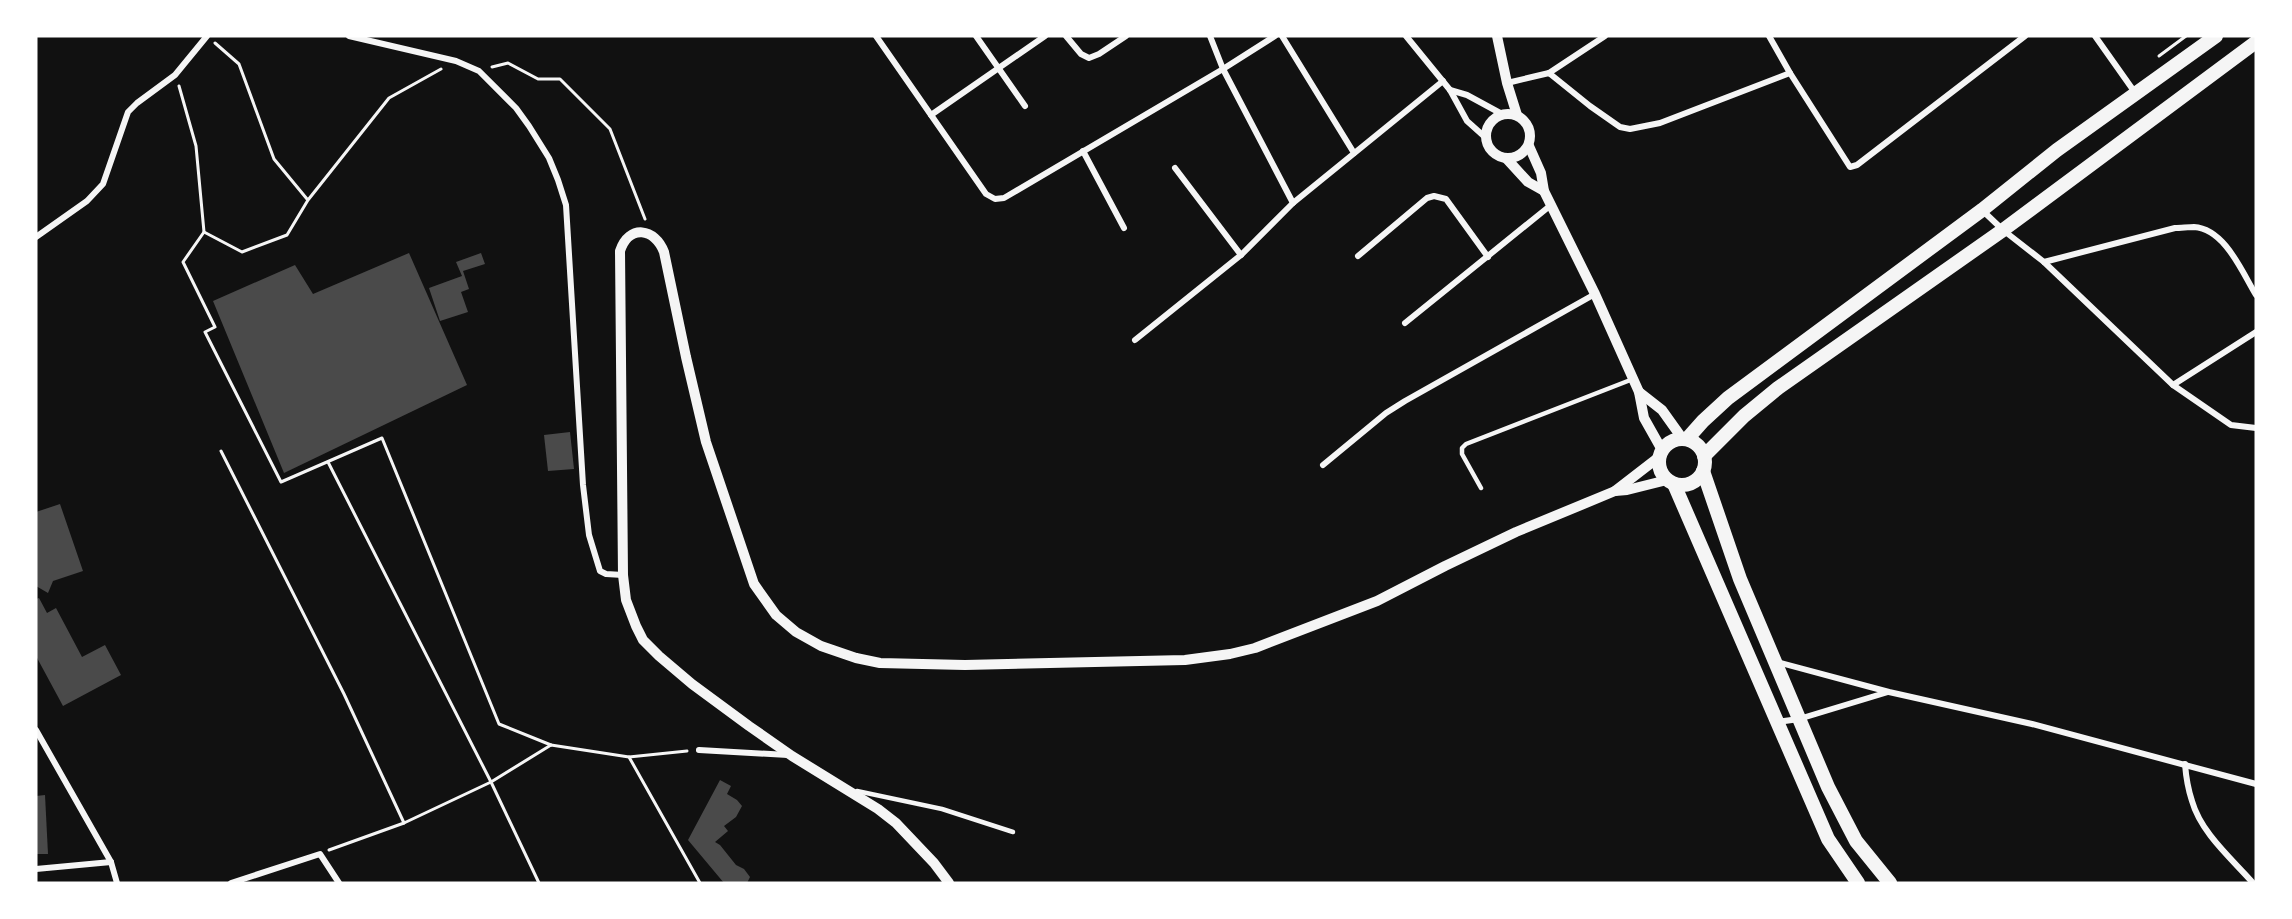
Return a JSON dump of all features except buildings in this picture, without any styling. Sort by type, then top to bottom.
[{"type":"main road","points":[[1858,883],[1828,839],[1671,482],[1662,473],[1660,453],[1667,444],[1684,439],[1728,398],[1982,210],[2058,150],[2216,36]]},
{"type":"main road","points":[[1704,456],[1744,416],[1778,388],[2003,230],[2256,42]]},
{"type":"main road","points":[[1684,439],[1701,448],[1704,456],[1703,471],[1740,579],[1846,824],[1867,856],[1890,883]]},
{"type":"main road","points":[[1671,482],[1683,485],[1691,483],[1703,471]]},
{"type":"street","points":[[36,237],[87,201],[103,184],[128,112],[176,75],[207,36]]},
{"type":"street","points":[[349,36],[456,61],[479,71],[516,108],[549,158],[566,205],[583,485],[589,536],[600,571],[606,574],[623,575]]},
{"type":"street","points":[[876,36],[986,194],[995,199],[1004,198],[1275,36]]},
{"type":"street","points":[[976,36],[1025,106]]},
{"type":"street","points":[[931,115],[1045,36]]},
{"type":"street","points":[[1066,36],[1081,54],[1089,58],[1126,36]]},
{"type":"street","points":[[1210,36],[1223,69],[1293,203]]},
{"type":"street","points":[[1282,36],[1354,153]]},
{"type":"street","points":[[1406,36],[1450,90],[1467,121],[1486,138],[1492,152],[1506,158],[1515,158],[1523,153],[1528,146],[1531,132],[1524,119],[1517,115],[1502,114],[1467,95],[1450,90]]},
{"type":"street","points":[[1497,36],[1507,83],[1517,115]]},
{"type":"street","points":[[1507,83],[1550,73],[1605,36]]},
{"type":"street","points":[[1769,36],[1850,167],[1857,165],[2025,36]]},
{"type":"street","points":[[2095,36],[2136,94]]},
{"type":"street","points":[[1550,73],[1605,117],[1620,127],[1630,129],[1660,123],[1790,73]]},
{"type":"street","points":[[1135,340],[1242,255],[1293,203],[1443,81]]},
{"type":"street","points":[[1486,138],[1490,123],[1502,114]]},
{"type":"street","points":[[1528,146],[1541,173],[1544,191],[1595,294],[1639,392],[1644,417],[1660,453],[1615,491]]},
{"type":"street","points":[[1083,151],[1124,228]]},
{"type":"street","points":[[1506,158],[1528,183],[1544,191]]},
{"type":"street","points":[[1175,168],[1242,255]]},
{"type":"street","points":[[1358,256],[1427,198],[1434,196],[1446,200],[1488,256]]},
{"type":"street","points":[[1405,322],[1552,205]]},
{"type":"street","points":[[1982,210],[2003,230],[2044,262],[2173,384],[2231,425],[2256,428]]},
{"type":"street","points":[[2044,262],[2175,228],[2196,227],[2212,233],[2225,246],[2256,296]]},
{"type":"street","points":[[949,883],[934,863],[896,823],[848,789],[792,756],[692,684],[643,640],[630,614],[623,575],[620,250],[626,238],[633,234],[642,232],[652,234],[660,241],[664,252],[706,442],[754,584],[776,615],[796,632],[820,646],[856,658],[880,663],[965,665],[1185,660],[1230,654],[1255,648],[1377,602],[1498,540],[1615,491],[1671,482]]},
{"type":"street","points":[[1323,465],[1405,401],[1595,294]]},
{"type":"street","points":[[2173,384],[2256,332]]},
{"type":"street","points":[[1639,392],[1662,410],[1684,439]]},
{"type":"street","points":[[1774,661],[1889,692],[2032,724],[2256,784]]},
{"type":"street","points":[[1776,722],[1799,718],[1889,692]]},
{"type":"street","points":[[36,730],[111,862],[117,883]]},
{"type":"street","points":[[699,750],[792,756]]},
{"type":"street","points":[[2185,764],[2192,803],[2199,818],[2209,833],[2253,883]]},
{"type":"street","points":[[231,883],[320,854],[339,883]]},
{"type":"street","points":[[36,869],[111,862]]},
{"type":"lane","points":[[1481,488],[1461,454],[1466,444],[1633,379]]},
{"type":"lane","points":[[848,789],[942,809],[1013,832]]},
{"type":"path","points":[[207,36],[239,64],[274,159],[308,200]]},
{"type":"path","points":[[204,232],[242,252],[286,235],[308,200],[389,98],[456,61]]},
{"type":"path","points":[[479,71],[508,63],[538,80],[560,80],[610,129],[633,193],[652,234]]},
{"type":"path","points":[[176,75],[196,146],[204,232],[183,262],[215,327],[205,332],[281,482],[382,438],[499,724],[551,745],[629,757],[699,750]]},
{"type":"path","points":[[221,451],[344,694],[404,823]]},
{"type":"path","points":[[328,462],[491,782],[539,883]]},
{"type":"path","points":[[320,854],[404,823],[491,782],[551,745]]},
{"type":"path","points":[[629,757],[700,883]]}]
